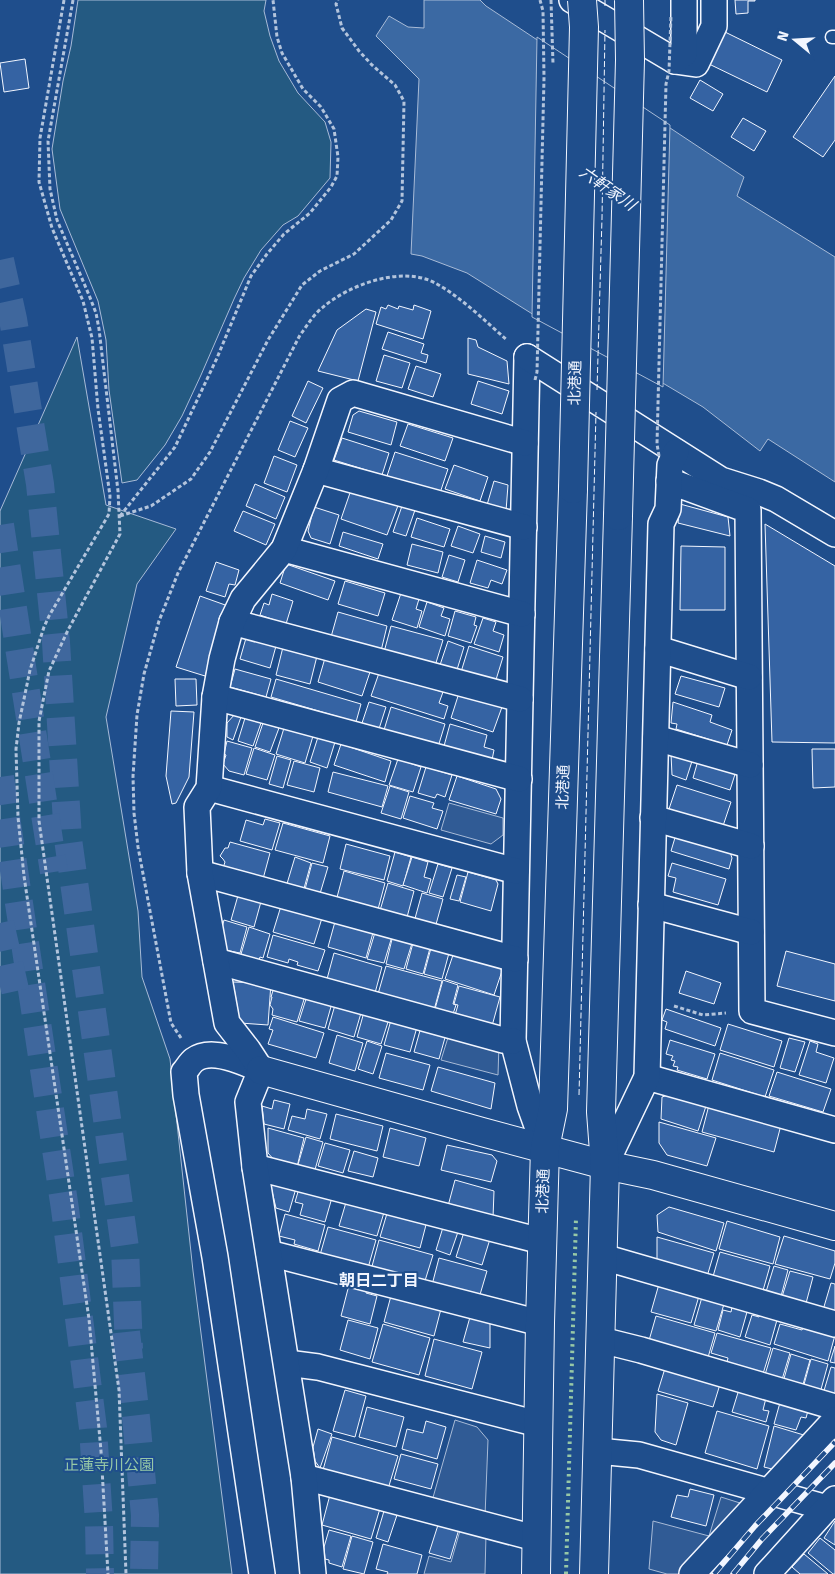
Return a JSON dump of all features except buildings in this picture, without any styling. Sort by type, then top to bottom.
[{"type":"main road","name":"北港通","points":[[536,1574],[535,1538],[544,1148],[553,1109],[573,489],[584,27],[582,0]]},
{"type":"main road","points":[[594,1574],[605,1165],[602,1112],[630,60],[629,0]]},
{"type":"main road","points":[[261,1070],[835,1226]]},
{"type":"street","points":[[572,0],[675,61],[696,64],[714,26],[714,0]]},
{"type":"street","points":[[675,61],[684,54],[678,8]]},
{"type":"street","points":[[544,1148],[530,1106],[513,1041],[527,356],[667,454],[721,480],[776,499],[835,534]]},
{"type":"street","points":[[261,1070],[228,1023],[200,874],[198,807],[209,788],[215,697],[222,659],[232,622],[243,599],[284,548],[316,470],[340,400],[353,393],[525,443]]},
{"type":"street","points":[[605,1165],[646,1077],[661,524],[668,509],[670,465],[667,454]]},
{"type":"street","points":[[316,470],[524,527]]},
{"type":"street","points":[[669,481],[748,510],[752,1011],[835,1033]]},
{"type":"street","points":[[284,548],[522,614]]},
{"type":"street","points":[[232,622],[520,699]]},
{"type":"street","points":[[658,649],[749,677]]},
{"type":"street","points":[[215,697],[519,779]]},
{"type":"street","points":[[656,738],[750,765]]},
{"type":"street","points":[[209,788],[516,871]]},
{"type":"street","points":[[653,818],[751,846]]},
{"type":"street","points":[[200,874],[515,959]]},
{"type":"street","points":[[650,905],[750,932]]},
{"type":"street","points":[[216,962],[503,1040],[513,1041]]},
{"type":"street","points":[[261,1070],[242,1060],[224,1055],[206,1056],[194,1060],[184,1072],[186,1095],[215,1257],[262,1574]]},
{"type":"street","points":[[261,1070],[248,1102],[255,1167],[304,1477],[314,1574]]},
{"type":"street","points":[[646,1077],[835,1130]]},
{"type":"street","points":[[255,1167],[541,1241]]},
{"type":"street","points":[[269,1253],[540,1323]]},
{"type":"street","points":[[603,1257],[835,1324]]},
{"type":"street","points":[[601,1340],[835,1407]]},
{"type":"street","points":[[287,1364],[318,1367],[538,1424]]},
{"type":"street","points":[[692,1574],[835,1420]]},
{"type":"street","points":[[598,1451],[639,1455],[768,1491],[831,1503]]},
{"type":"street","points":[[304,1477],[535,1538]]},
{"type":"street","points":[[767,1574],[831,1503]]},
{"type":"path","points":[[64,0],[40,138],[39,182],[52,228],[83,301],[92,338],[98,409],[110,496],[109,514],[49,616],[30,670],[19,723],[16,749],[18,817],[30,918],[89,1319],[101,1451],[108,1574]]},
{"type":"path","points":[[73,0],[48,141],[50,189],[57,220],[96,313],[120,516],[120,534],[68,630],[49,671],[39,721],[39,821],[119,1390],[126,1574]]},
{"type":"path","points":[[120,516],[175,447],[217,358],[251,276],[278,241],[310,213],[337,176],[338,157],[334,129],[321,107],[303,89],[282,53],[273,0]]},
{"type":"path","points":[[120,516],[151,506],[191,480],[210,452],[268,340],[302,285],[320,271],[354,254],[390,220],[402,201],[404,100],[395,85],[359,52],[342,28],[336,4],[338,0]]},
{"type":"path","points":[[535,380],[537,372],[544,78],[543,11],[540,0]]},
{"type":"path","points":[[667,454],[657,434],[666,84],[678,8]]},
{"type":"path","points":[[668,1004],[703,1015],[752,1011]]},
{"type":"green space","points":[[78,0],[266,0],[264,11],[279,61],[298,93],[325,122],[331,142],[330,178],[298,216],[283,225],[261,250],[244,278],[182,416],[165,445],[137,480],[122,483],[109,390],[106,340],[98,301],[60,209],[52,149]]},
{"type":"green space","name":"正蓮寺川公園","points":[[77,337],[106,505],[176,529],[137,584],[106,717],[138,911],[142,977],[170,1059],[193,1271],[232,1574],[0,1574],[0,511]]},
{"type":"shaded area","points":[[449,803],[503,818],[503,835],[491,844],[441,830]]},
{"type":"shaded area","points":[[450,1031],[499,1044],[498,1075],[441,1060]]},
{"type":"shaded area","points":[[455,1420],[477,1427],[488,1440],[485,1516],[432,1501]]},
{"type":"shaded area","points":[[721,1497],[740,1503],[743,1508],[686,1574],[667,1574],[649,1569],[653,1521],[709,1536]]},
{"type":"shaded area","points":[[461,1527],[486,1534],[485,1574],[424,1574],[429,1556],[451,1562]]},
{"type":"water","name":"六軒家川","points":[[424,0],[480,0],[486,6],[744,177],[737,196],[835,257],[835,482],[768,439],[760,451],[703,407],[661,382],[542,320],[467,273],[422,256],[411,254],[419,79],[376,36],[389,16],[408,27],[424,28]]},
{"type":"pier","points":[[537,37],[670,125],[663,387],[532,317]]},
{"type":"tunnel","points":[[0,260],[13,319],[40,484],[56,642],[68,839],[125,1248],[129,1349]]},
{"type":"tunnel","points":[[0,525],[54,872]]},
{"type":"tunnel","points":[[0,777],[65,1209],[93,1428],[100,1574]]},
{"type":"tunnel","points":[[0,923],[16,994]]},
{"type":"tunnel","points":[[126,1332],[145,1515],[144,1574]]},
{"type":"railway","points":[[714,1574],[755,1526],[835,1442]]},
{"type":"railway","points":[[733,1574],[762,1539],[835,1463]]},
{"type":"hedge","points":[[566,1574],[576,1218]]},
{"type":"fence","points":[[605,0],[605,8]]},
{"type":"fence","points":[[597,390],[605,30]]},
{"type":"fence","points":[[579,1095],[596,412]]},
{"type":"district","name":"朝日二丁目","points":[[379,1280]]}]
